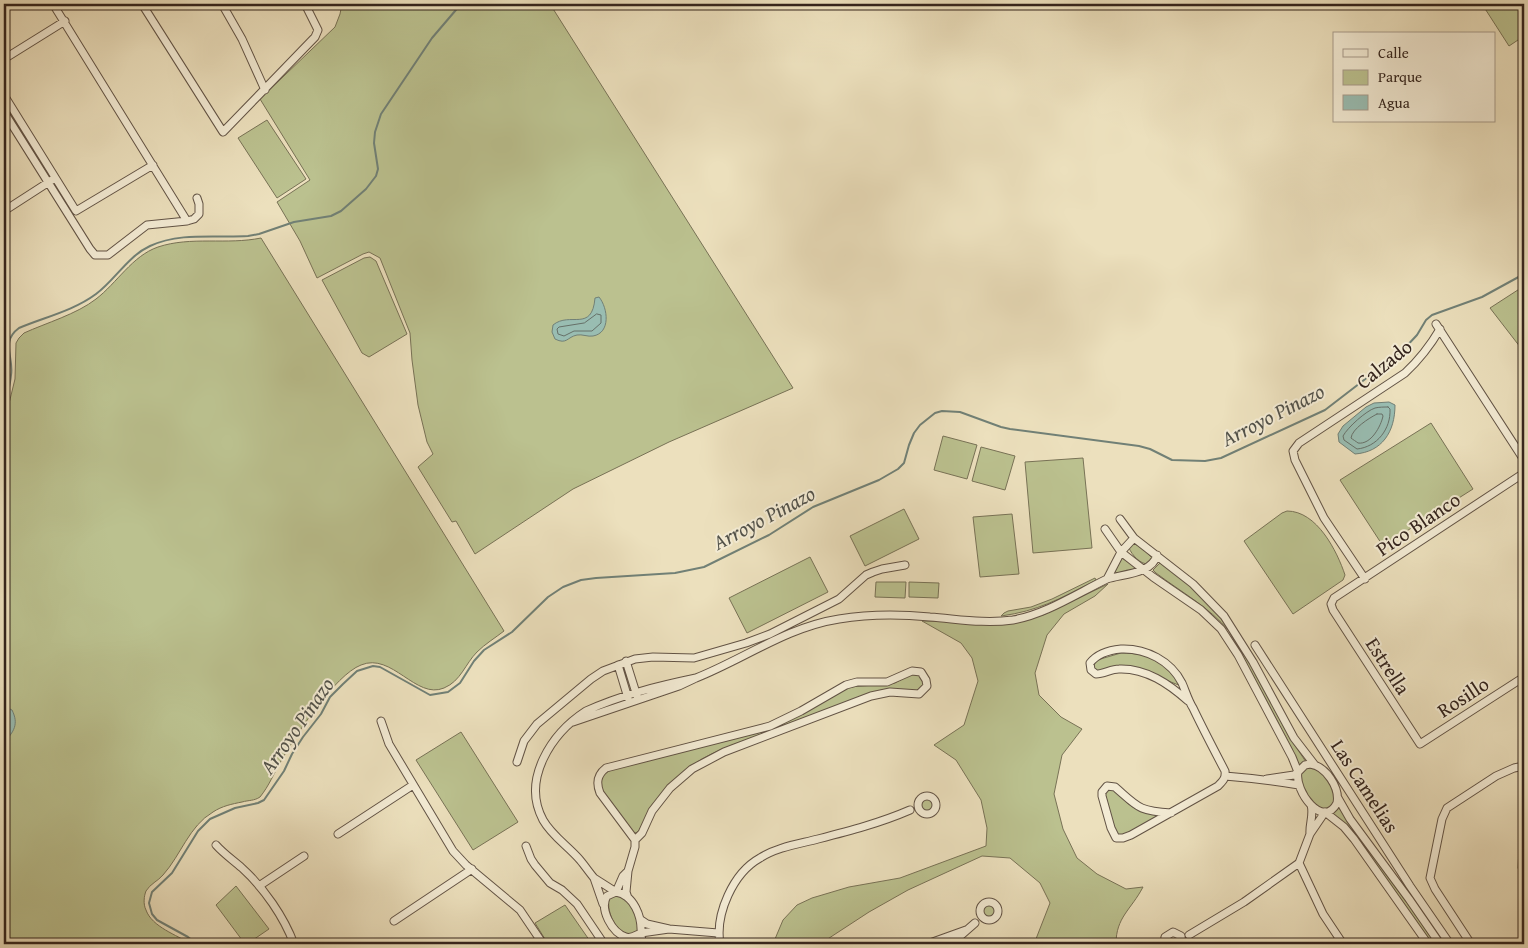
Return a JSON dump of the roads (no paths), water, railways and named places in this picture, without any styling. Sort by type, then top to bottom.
[{"type":"street","points":[[54,4],[187,221]]},
{"type":"street","points":[[142,4],[223,132],[317,34],[316,24],[305,4]]},
{"type":"street","points":[[222,4],[245,45],[265,90]]},
{"type":"street","points":[[4,58],[65,21]]},
{"type":"street","points":[[5,99],[76,211],[153,165]]},
{"type":"street","points":[[4,112],[90,249],[99,256],[108,255],[147,225],[194,220],[199,214],[199,204],[196,198]]},
{"type":"street","points":[[4,211],[56,178]]},
{"type":"street","name":"Calzado","points":[[1365,579],[1324,518],[1295,460],[1293,451],[1299,443],[1405,372],[1426,350],[1438,327],[1524,460]]},
{"type":"street","name":"Pico Blanco","points":[[1331,604],[1334,598],[1524,473]]},
{"type":"street","points":[[1120,519],[1134,538],[1194,584],[1224,616],[1253,662],[1297,743],[1314,764],[1329,777],[1350,819],[1440,944]]},
{"type":"street","points":[[1105,529],[1121,552],[1201,610],[1221,629],[1238,655],[1292,757],[1298,772],[1302,793],[1311,805],[1325,812],[1344,827],[1428,944]]},
{"type":"street","points":[[1106,580],[1121,552],[1134,538]]},
{"type":"street","points":[[642,944],[641,920],[638,911],[628,899],[594,878],[579,859],[547,826],[537,797],[537,780],[544,755],[554,741],[586,711],[679,686],[788,634],[824,622],[853,617],[888,615],[979,622],[1012,620],[1032,615],[1106,580],[1145,570],[1155,562],[1157,555]]},
{"type":"street","points":[[517,762],[524,740],[537,724],[591,679],[618,665],[626,661],[643,658],[701,657],[746,643],[770,634],[839,599],[873,572],[905,565]]},
{"type":"street","name":"Estrella","points":[[1331,604],[1333,610],[1420,744]]},
{"type":"street","name":"Las Camelias","points":[[1255,645],[1410,886],[1450,944]]},
{"type":"street","points":[[1188,701],[1163,682],[1145,673],[1119,669],[1096,674],[1091,670],[1090,663],[1102,654],[1118,650],[1138,650],[1156,656],[1171,668],[1177,675],[1226,776]]},
{"type":"street","points":[[626,661],[637,696]]},
{"type":"street","points":[[618,665],[629,698]]},
{"type":"street","points":[[628,899],[626,892],[628,871],[635,848],[635,840],[600,794],[597,781],[602,772],[613,765],[770,726],[852,683],[887,682],[912,671],[920,672],[926,680],[927,686],[919,694],[883,693],[724,752],[692,769],[660,800],[652,811],[642,833],[635,840]]},
{"type":"street","name":"Rosillo","points":[[1420,744],[1524,677]]},
{"type":"street","points":[[381,721],[389,744],[454,851],[520,910],[543,944]]},
{"type":"street","points":[[770,726],[773,734]]},
{"type":"street","points":[[1226,776],[1267,779],[1294,775],[1305,765],[1314,764]]},
{"type":"street","points":[[1471,944],[1430,878],[1442,819],[1447,808],[1496,776],[1524,766]]},
{"type":"street","points":[[1171,813],[1138,807],[1115,787],[1107,786],[1102,792],[1111,828],[1116,838],[1123,838],[1131,835],[1171,813],[1218,786],[1226,776]]},
{"type":"street","points":[[1267,779],[1278,783],[1299,785]]},
{"type":"street","points":[[338,834],[413,785]]},
{"type":"street","points":[[720,944],[718,933],[729,894],[739,878],[758,859],[780,849],[856,830],[910,810],[921,797],[927,796],[935,801],[936,807],[932,812],[926,814],[910,810]]},
{"type":"street","points":[[1182,944],[1189,935],[1244,902],[1299,863],[1310,834],[1325,812],[1332,810],[1336,806],[1338,798]]},
{"type":"street","points":[[918,802],[918,808],[921,812]]},
{"type":"street","points":[[1310,834],[1311,805]]},
{"type":"street","points":[[216,845],[259,886],[278,912],[294,944]]},
{"type":"street","points":[[526,846],[530,859],[550,883],[562,890],[577,904],[604,944]]},
{"type":"street","points":[[259,886],[304,856]]},
{"type":"street","points":[[1299,863],[1323,914],[1343,944]]},
{"type":"street","points":[[394,921],[472,869]]},
{"type":"street","points":[[604,907],[607,896],[616,892],[623,876],[628,871]]},
{"type":"street","points":[[594,878],[612,926],[632,944]]},
{"type":"street","points":[[952,944],[976,923],[992,920],[997,916],[996,906],[992,903],[985,903],[980,907],[976,923]]},
{"type":"street","points":[[979,913],[986,920]]},
{"type":"street","points":[[641,920],[647,924],[668,929],[718,933]]},
{"type":"street","points":[[622,936],[629,938],[641,933],[668,929]]},
{"type":"street","points":[[927,944],[966,930]]},
{"type":"street","points":[[1164,944],[1167,935],[1173,932],[1189,935]]},
{"type":"street","points":[[1179,934],[1182,938],[1182,944]]},
{"type":"water","points":[[599,297],[606,313],[606,320],[603,330],[599,334],[593,336],[577,335],[565,341],[555,339],[552,332],[553,325],[560,321],[585,318],[590,315],[595,298]]},
{"type":"water","points":[[1389,402],[1395,405],[1393,424],[1380,445],[1355,454],[1339,442],[1338,434],[1343,426],[1366,407],[1374,403]]},
{"type":"water","points":[[4,708],[12,710],[15,724],[13,731],[4,742]]},
{"type":"waterway","points":[[4,410],[11,375],[9,344],[13,333],[19,328],[87,300],[103,288],[142,250],[173,239],[198,236],[248,236],[294,222],[331,216],[341,211],[366,189],[376,176],[378,169],[374,143],[375,132],[381,114],[432,38],[461,4]]},
{"type":"waterway","name":"Arroyo Pinazo","points":[[197,944],[157,920],[152,914],[149,903],[152,892],[172,873],[198,831],[210,819],[235,808],[264,800],[284,771],[303,737],[321,714],[330,697],[357,671],[373,666],[380,667],[430,695],[448,692],[460,683],[474,661],[484,650],[512,632],[548,597],[563,587],[581,580],[675,573],[704,567],[769,535],[813,507],[879,480],[898,469],[904,463],[914,433],[920,425],[935,413],[942,411],[960,412],[1010,429],[1139,446],[1150,449],[1172,460],[1205,461],[1221,458],[1325,410],[1403,350],[1432,315],[1482,297],[1524,274]]}]
